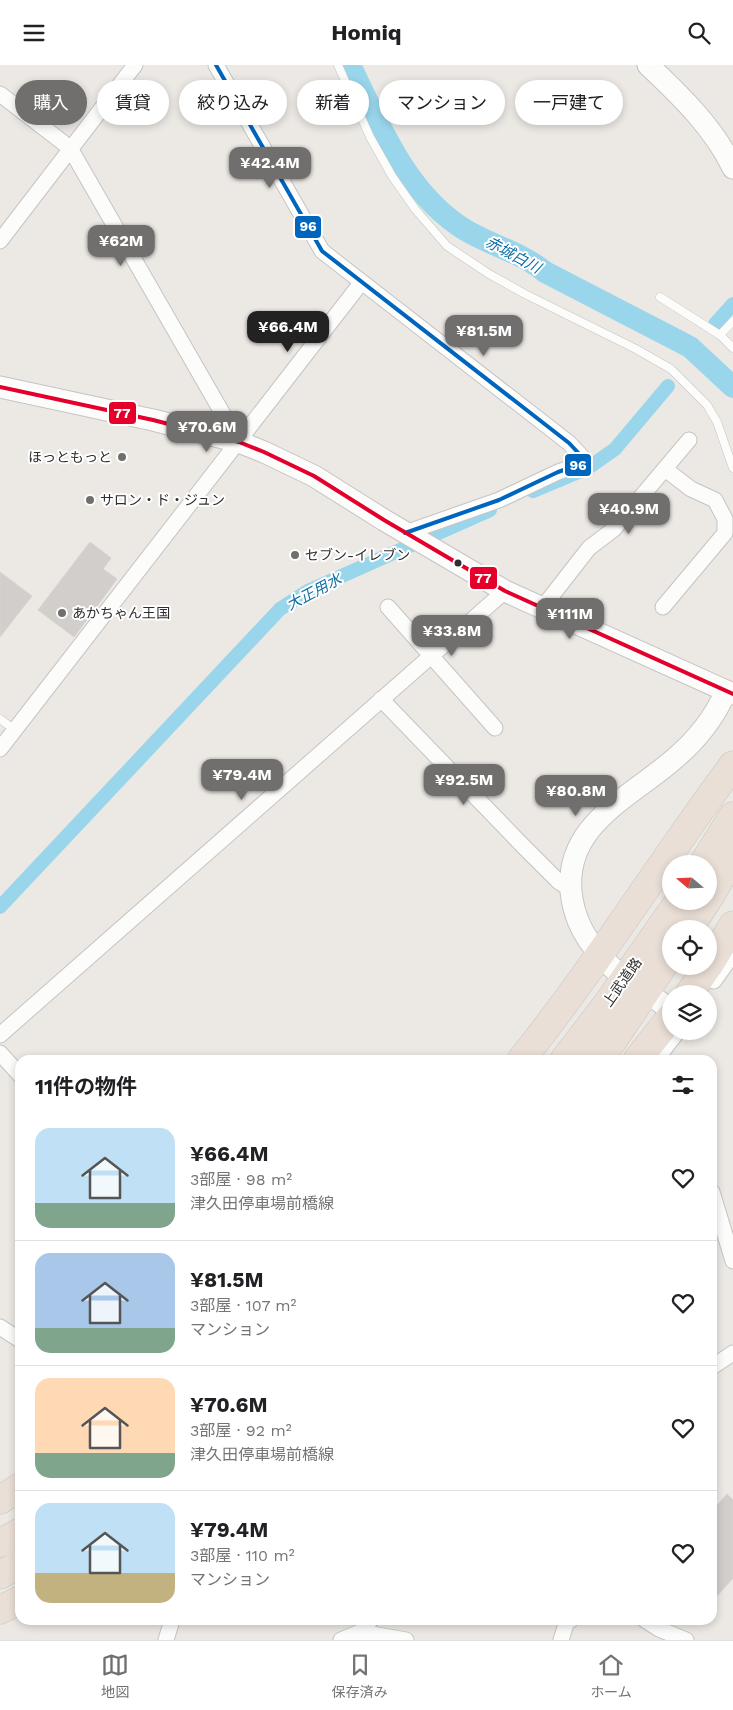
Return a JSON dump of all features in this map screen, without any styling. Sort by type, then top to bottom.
[{"type":"highway","points":[[527,1055],[609,964],[679,838],[733,765]]},
{"type":"highway","points":[[709,855],[733,816]]},
{"type":"highway","points":[[718,882],[733,857]]},
{"type":"highway","name":"上武道路","points":[[568,1055],[673,910]]},
{"type":"highway","points":[[717,951],[733,925]]},
{"type":"highway","name":"上武道路","points":[[600,1055],[612,1042],[662,967]]},
{"type":"highway","points":[[657,1055],[663,1040]]},
{"type":"highway","points":[[0,1500],[15,1490]]},
{"type":"highway","points":[[0,1543],[15,1535]]},
{"type":"highway","points":[[0,1575],[15,1567]]},
{"type":"highway","points":[[0,1610],[15,1602]]},
{"type":"main road","points":[[648,65],[678,92],[703,121],[733,168]]},
{"type":"main road","points":[[0,387],[153,420],[239,442],[264,452],[314,476],[407,534],[505,591],[729,693],[714,717],[686,748],[661,770],[615,803],[585,836],[574,862],[570,889],[578,921],[590,944],[609,964]]},
{"type":"main road","points":[[649,994],[662,1003]]},
{"type":"street","points":[[0,241],[135,65]]},
{"type":"street","points":[[216,65],[322,251],[569,443],[584,459],[582,464],[558,472],[500,500],[407,534]]},
{"type":"street","points":[[0,94],[70,148],[239,442]]},
{"type":"street","points":[[0,749],[361,283]]},
{"type":"street","points":[[543,607],[589,548],[614,529],[689,440]]},
{"type":"street","points":[[663,607],[725,533],[725,519],[715,500],[691,489],[665,469]]},
{"type":"street","points":[[0,1035],[505,591]]},
{"type":"street","points":[[388,607],[495,728]]},
{"type":"street","points":[[381,699],[558,882],[570,889]]},
{"type":"street","points":[[711,985],[733,954]]},
{"type":"street","points":[[658,1055],[671,1040]]},
{"type":"street","points":[[0,1053],[15,1070]]},
{"type":"street","points":[[717,1208],[733,1261]]},
{"type":"street","points":[[0,1327],[15,1337]]},
{"type":"street","points":[[717,1364],[733,1353]]},
{"type":"street","points":[[166,1640],[170,1625]]},
{"type":"street","points":[[360,1633],[367,1625]]},
{"type":"street","points":[[561,1640],[565,1625]]},
{"type":"street","points":[[653,1625],[686,1640]]},
{"type":"street","points":[[341,1640],[360,1633],[406,1640]]},
{"type":"lane","points":[[338,65],[370,137],[392,176],[415,209],[447,246],[489,274],[525,294],[591,326],[671,369],[707,405],[717,422],[733,468]]},
{"type":"lane","points":[[660,297],[720,335],[733,348]]},
{"type":"lane","points":[[720,335],[733,321]]},
{"type":"lane","points":[[0,719],[15,730]]},
{"type":"building","points":[[90,542],[111,558],[103,569],[117,579],[74,637],[38,610]]},
{"type":"building","points":[[0,572],[32,596],[0,637]]},
{"type":"building","points":[[727,1494],[733,1500],[733,1578],[717,1596],[717,1542],[717,1505]]},
{"type":"waterway","name":"赤城白川","points":[[350,65],[372,112],[397,157],[412,179],[446,216],[467,231],[517,255],[545,272],[690,347],[733,387]]},
{"type":"waterway","name":"大正用水","points":[[715,324],[733,304]]},
{"type":"waterway","name":"大正用水","points":[[533,491],[588,468],[615,449],[668,386]]},
{"type":"waterway","name":"大正用水","points":[[0,907],[280,609],[308,591],[490,510]]},
{"type":"transit line","name":"96","points":[[216,65],[322,251],[569,443],[584,459],[581,464],[558,472],[499,500],[405,533]]},
{"type":"transit line","name":"77","points":[[0,387],[153,420],[239,442],[264,452],[314,476],[384,520],[505,591],[733,694]]},
{"type":"place","name":"ほっともっと","points":[[122,457]]},
{"type":"place","name":"サロン・ド・ジュン","points":[[90,500]]},
{"type":"place","name":"セブン-イレブン","points":[[295,555]]},
{"type":"place","name":"あかちゃん王国","points":[[62,613]]}]
